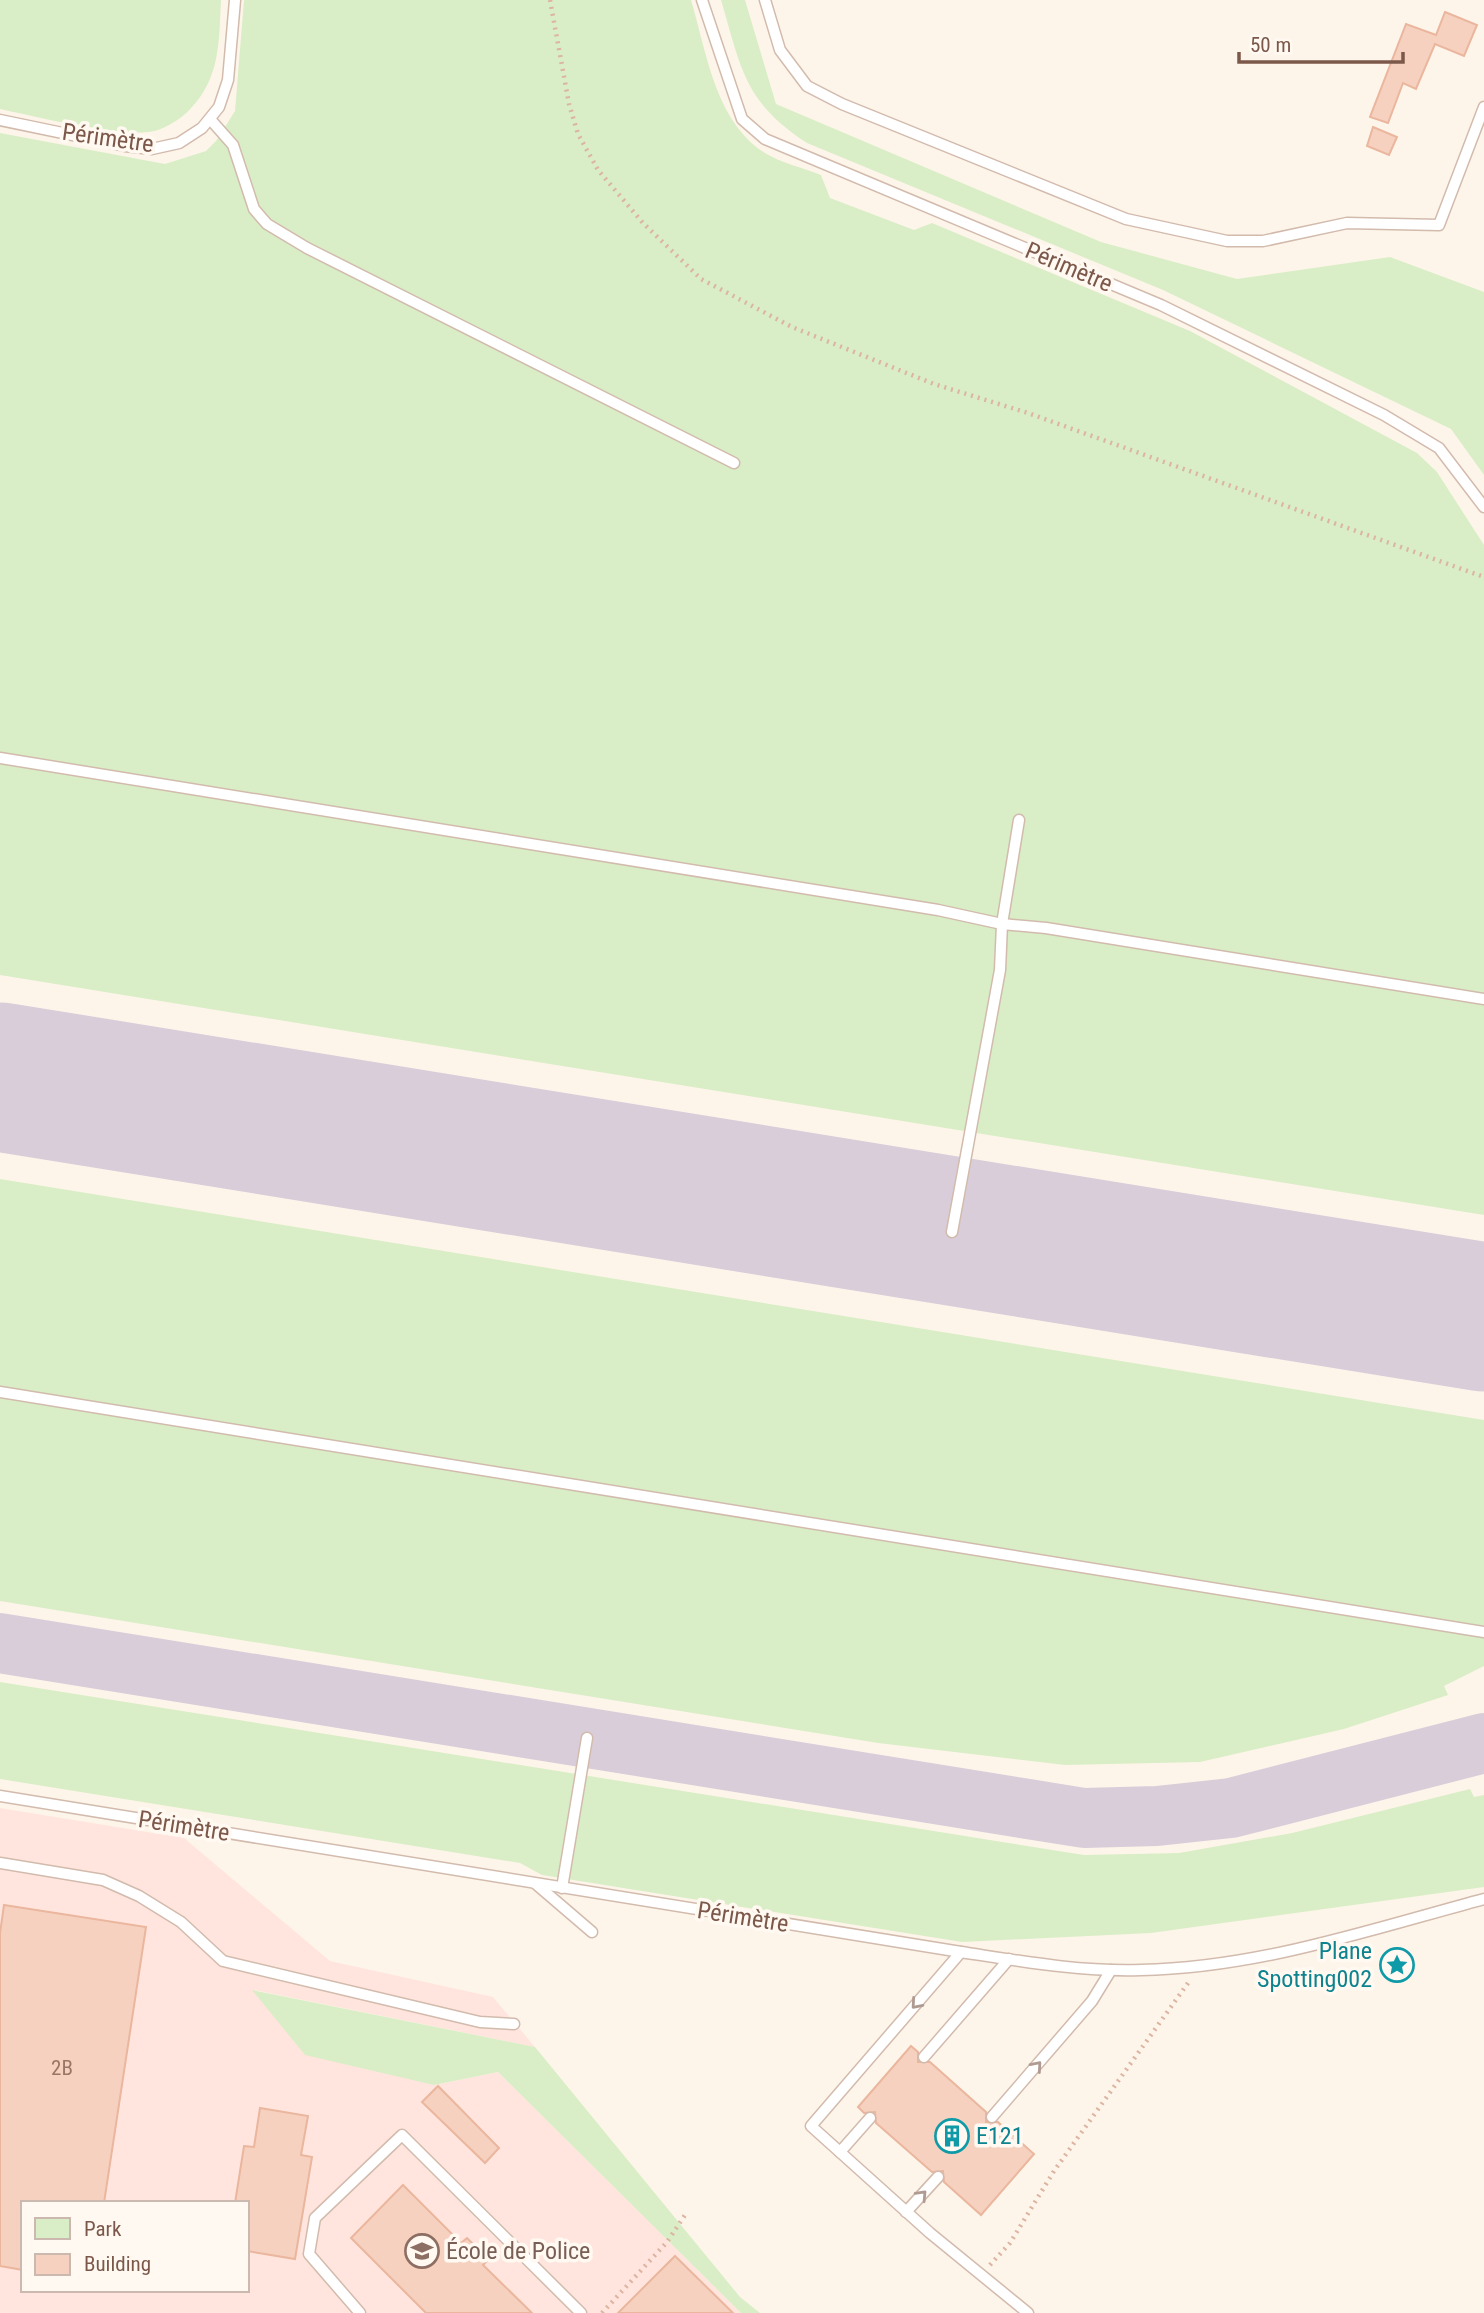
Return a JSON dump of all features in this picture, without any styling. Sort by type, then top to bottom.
[{"type":"lane","name":"Périmètre","points":[[0,120],[152,149],[179,143],[202,128],[219,107],[228,80],[235,0]]},
{"type":"lane","name":"Périmètre","points":[[702,0],[742,119],[765,139],[1161,305],[1384,415],[1439,448],[1484,507]]},
{"type":"lane","points":[[765,0],[780,50],[807,86],[842,104],[1126,219],[1227,241],[1263,241],[1347,223],[1439,225],[1484,107]]},
{"type":"lane","points":[[210,118],[233,145],[254,209],[267,224],[307,248],[734,463]]},
{"type":"lane","points":[[0,758],[938,910],[1002,924],[1046,928],[1484,999]]},
{"type":"lane","points":[[952,1231],[1000,970],[1002,924],[1019,820]]},
{"type":"lane","points":[[0,1392],[1484,1632]]},
{"type":"lane","points":[[562,1888],[587,1738]]},
{"type":"lane","name":"Périmètre","points":[[0,1796],[961,1952],[1111,1970],[1232,1963],[1484,1899]]},
{"type":"lane","points":[[0,1863],[103,1880],[139,1896],[181,1922],[223,1961],[480,2022],[514,2024]]},
{"type":"lane","points":[[536,1884],[592,1932]]},
{"type":"lane","points":[[961,1952],[811,2126],[906,2212],[1028,2313]]},
{"type":"lane","points":[[924,2057],[1009,1959]]},
{"type":"lane","points":[[992,2117],[1093,2001],[1111,1970]]},
{"type":"lane","points":[[840,2152],[870,2118]]},
{"type":"lane","points":[[360,2313],[309,2254],[315,2218],[402,2135],[581,2313]]},
{"type":"lane","points":[[906,2212],[938,2177]]},
{"type":"lane","points":[[346,2313],[348,2301]]},
{"type":"path","points":[[550,0],[569,104],[578,134],[598,170],[643,223],[701,279],[792,327],[934,384],[1028,413],[1484,577]]},
{"type":"path","points":[[981,2275],[1010,2243],[1054,2171],[1201,1965]]},
{"type":"path","points":[[602,2313],[667,2242],[687,2212]]},
{"type":"shaded area","points":[[0,1808],[184,1838],[330,1961],[493,1997],[535,2047],[254,1990],[434,2085],[498,2072],[741,2313],[0,2313]]},
{"type":"green space","points":[[0,0],[221,0],[216,59],[209,82],[196,102],[179,119],[158,130],[145,132],[105,130],[0,109]]},
{"type":"green space","points":[[244,0],[691,0],[715,84],[735,123],[748,139],[765,153],[821,175],[830,198],[914,230],[932,223],[1190,331],[1417,453],[1437,472],[1484,545],[1484,1215],[0,975],[0,133],[165,164],[206,151],[216,141],[235,111]]},
{"type":"green space","points":[[721,0],[745,0],[776,104],[1101,242],[1237,279],[1390,257],[1484,292],[1484,475],[1451,429],[1163,290],[807,143],[786,128],[757,98],[740,64]]},
{"type":"green space","points":[[0,1179],[1484,1420],[1484,1666],[1444,1686],[1448,1695],[1344,1729],[1200,1762],[1065,1765],[878,1743],[0,1601]]},
{"type":"green space","points":[[0,1682],[1084,1855],[1179,1853],[1292,1833],[1470,1789],[1474,1797],[1484,1795],[1484,1887],[1151,1933],[962,1942],[542,1875],[520,1863],[0,1779]]},
{"type":"green space","points":[[252,1990],[535,2047],[740,2297],[760,2313],[741,2313],[498,2072],[434,2085],[305,2055]]},
{"type":"building","points":[[1445,12],[1477,25],[1464,56],[1435,44],[1416,89],[1403,83],[1388,123],[1370,117],[1406,24],[1436,35]]},
{"type":"building","points":[[1373,127],[1397,137],[1389,155],[1367,146]]},
{"type":"building","points":[[4,1905],[146,1927],[104,2201],[21,2201],[21,2270],[0,2266],[0,1933]]},
{"type":"building","name":"E121","points":[[911,2046],[918,2052],[918,2062],[930,2062],[986,2112],[986,2122],[998,2122],[1034,2154],[981,2215],[944,2182],[943,2171],[932,2172],[876,2123],[875,2112],[864,2113],[858,2107]]},
{"type":"building","points":[[438,2086],[499,2148],[485,2163],[422,2102]]},
{"type":"building","points":[[260,2108],[308,2116],[301,2155],[312,2157],[295,2259],[248,2251],[248,2201],[235,2201],[244,2146],[254,2147]]},
{"type":"building","name":"École de Police","points":[[403,2185],[461,2243],[467,2238],[489,2259],[483,2265],[532,2313],[426,2313],[351,2238]]},
{"type":"building","points":[[675,2256],[733,2313],[618,2313]]},
{"type":"taxiway","points":[[1472,1315],[1484,1318]]},
{"type":"taxiway","points":[[0,1643],[1084,1818],[1157,1816],[1231,1808],[1484,1743]]},
{"type":"runway","points":[[0,1077],[1484,1317]]},
{"type":"place","name":"Plane Spotting002","points":[[1397,1965]]},
{"type":"place","name":"E121","points":[[952,2136]]},
{"type":"place","name":"École de Police","points":[[422,2251]]}]
